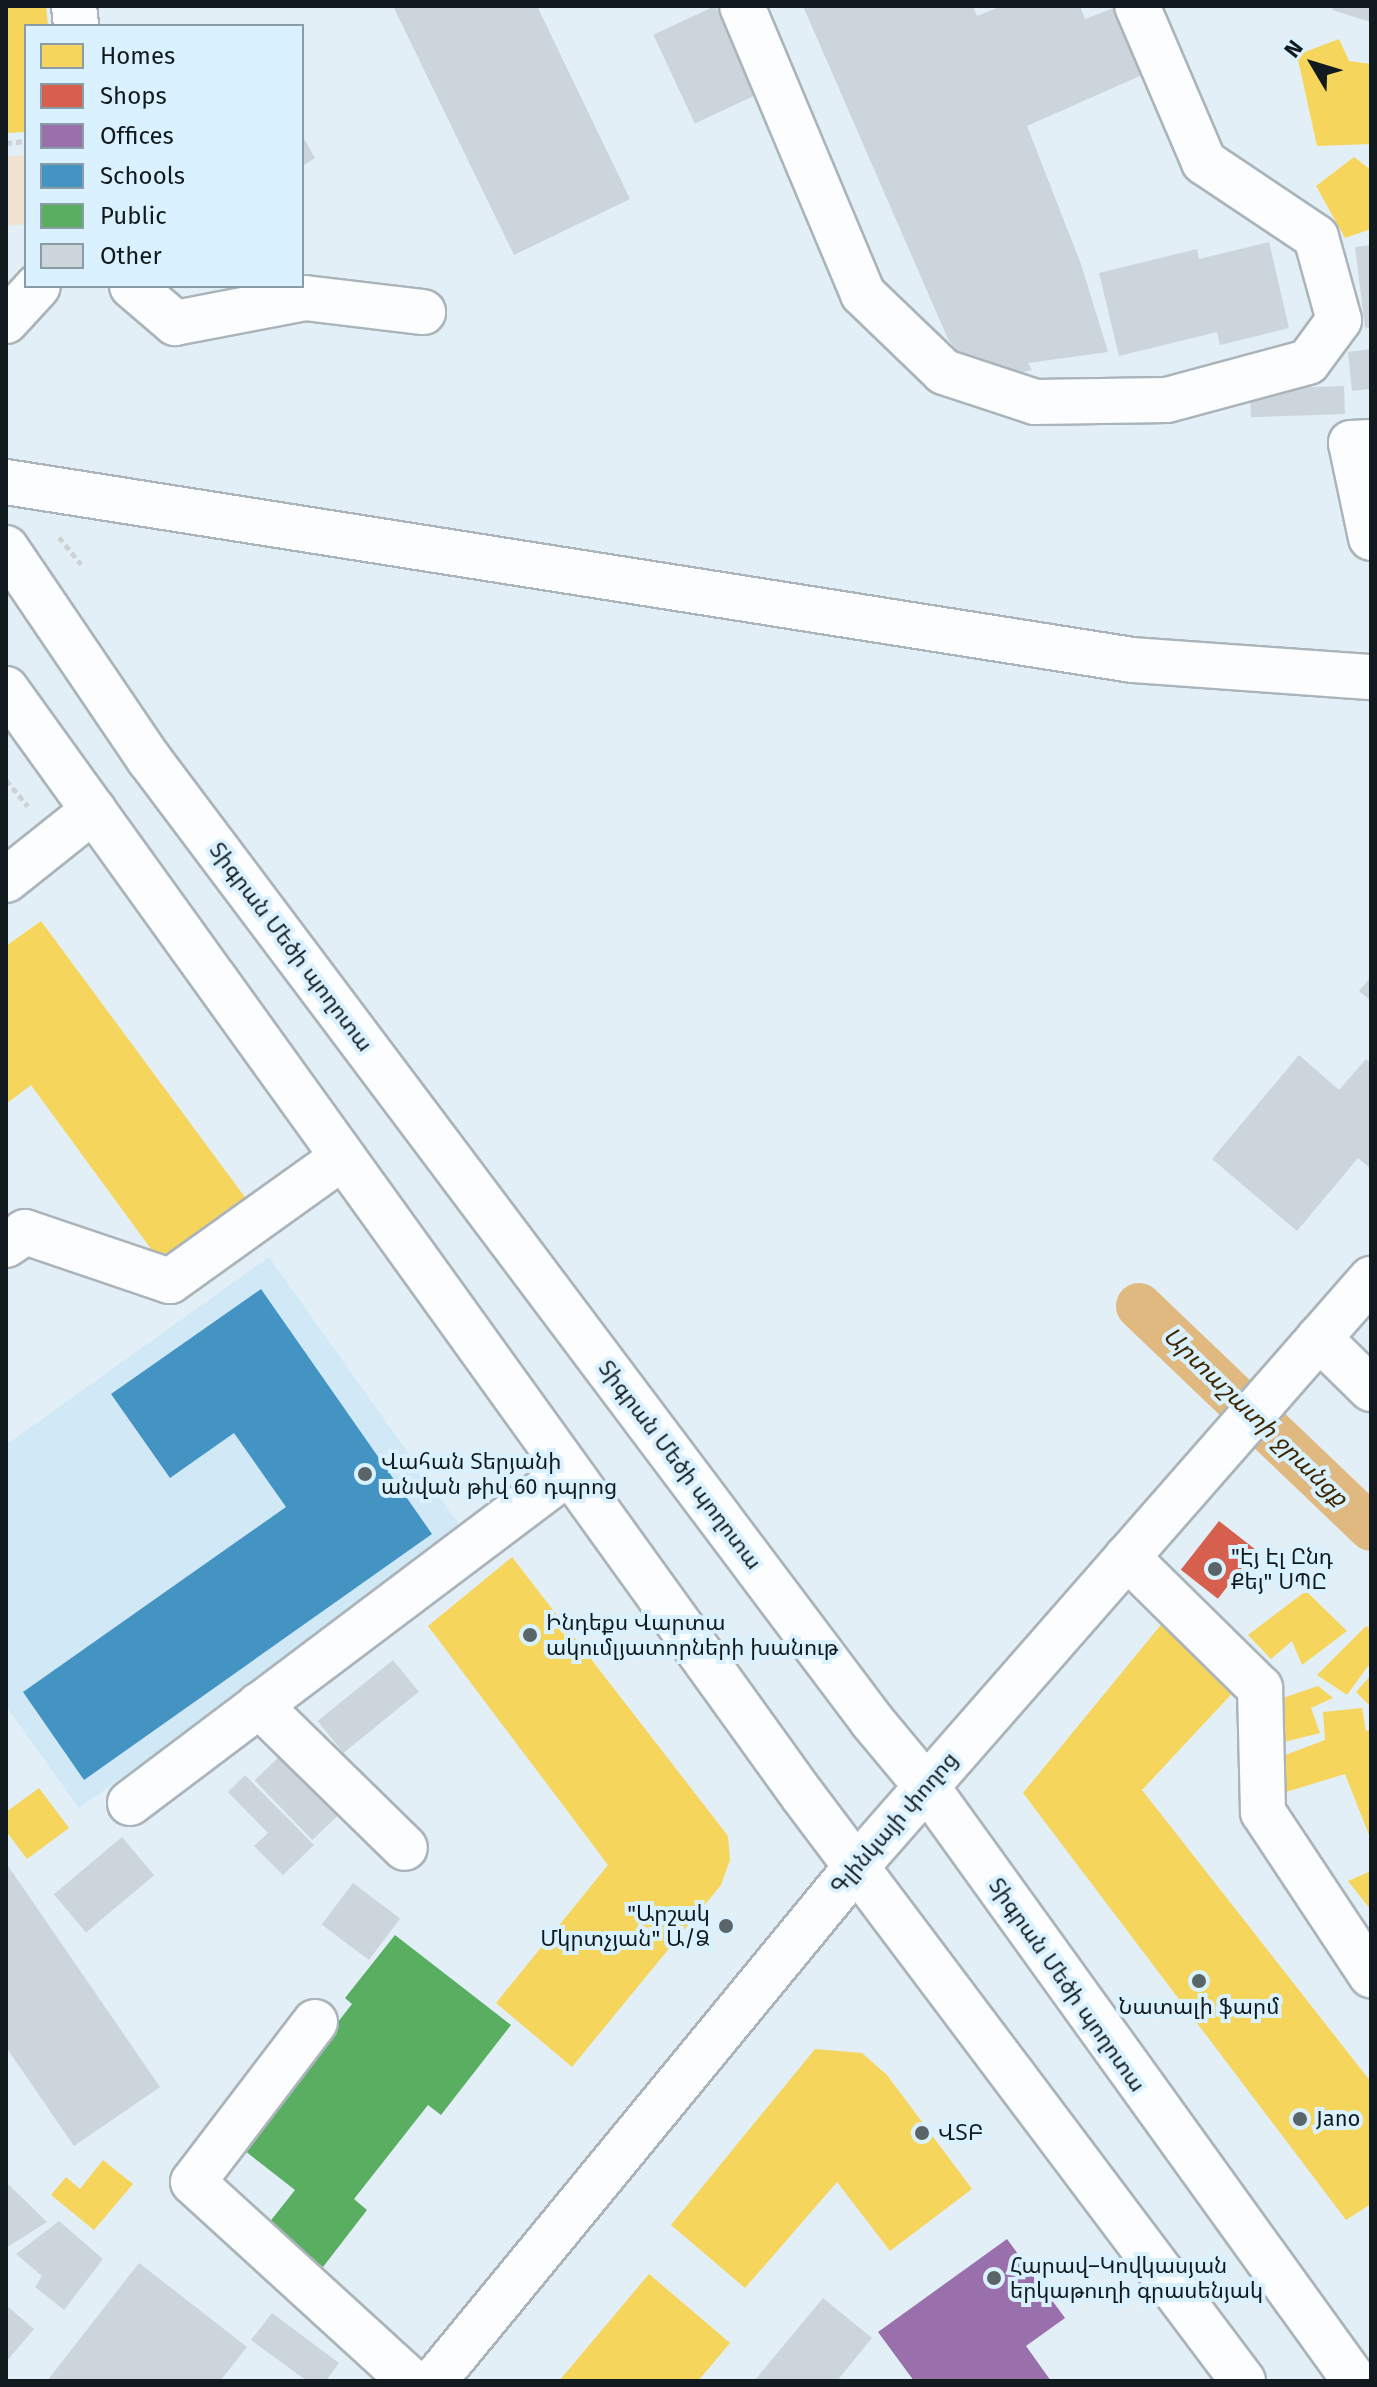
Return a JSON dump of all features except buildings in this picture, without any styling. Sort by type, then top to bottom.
[{"type":"main road","points":[[742,6],[863,294],[944,372],[1035,402],[1167,400],[1308,362],[1339,320],[1316,237],[1204,162],[1137,6]]},
{"type":"main road","points":[[6,321],[36,288]]},
{"type":"main road","points":[[134,288],[175,323],[305,298],[423,312]]},
{"type":"main road","points":[[1371,442],[1351,443],[1371,538]]},
{"type":"main road","points":[[6,482],[1132,660],[1370,669]]},
{"type":"main road","name":"Տիգրան Մեծի պողոտա","points":[[6,548],[149,759],[862,1709],[927,1787],[1355,2381]]},
{"type":"main road","points":[[6,689],[856,1867],[1243,2381]]},
{"type":"main road","points":[[6,880],[94,810]]},
{"type":"main road","points":[[6,1245],[25,1232],[170,1281],[342,1158]]},
{"type":"main road","name":"Գլինկայի փողոց","points":[[434,2381],[856,1867],[1371,1279]]},
{"type":"main road","points":[[1308,1350],[1371,1389]]},
{"type":"main road","points":[[130,1803],[569,1472]]},
{"type":"main road","points":[[1127,1557],[1260,1688],[1263,1812],[1371,1975]]},
{"type":"main road","points":[[259,1705],[405,1848]]},
{"type":"main road","points":[[315,2022],[193,2182],[411,2381]]},
{"type":"shaded area","points":[[24,155],[24,224],[6,226],[6,157]]},
{"type":"shaded area","points":[[269,1257],[465,1533],[79,1808],[6,1706],[6,1445]]},
{"type":"waterway","name":"Արտաշատի ջրանցք","points":[[1139,1306],[1371,1528]]},
{"type":"place","name":"Վահան Տերյանի անվան թիվ 60 դպրոց","points":[[365,1474]]},
{"type":"place","name":"\"Էյ Էլ Ընդ Քեյ\" ՍՊԸ","points":[[1215,1569]]},
{"type":"place","name":"Ինդեքս Վարտա ակումլյատորների խանութ","points":[[530,1635]]},
{"type":"place","name":"\"Արշակ Մկրտչյան\" Ա/Ձ","points":[[726,1926]]},
{"type":"place","name":"Նատալի ֆարմ","points":[[1199,1981]]},
{"type":"place","name":"Jano","points":[[1300,2119]]},
{"type":"place","name":"ՎՏԲ","points":[[922,2133]]},
{"type":"place","name":"Հարավ–Կովկասյան երկաթուղի գրասենյակ","points":[[994,2278]]}]
